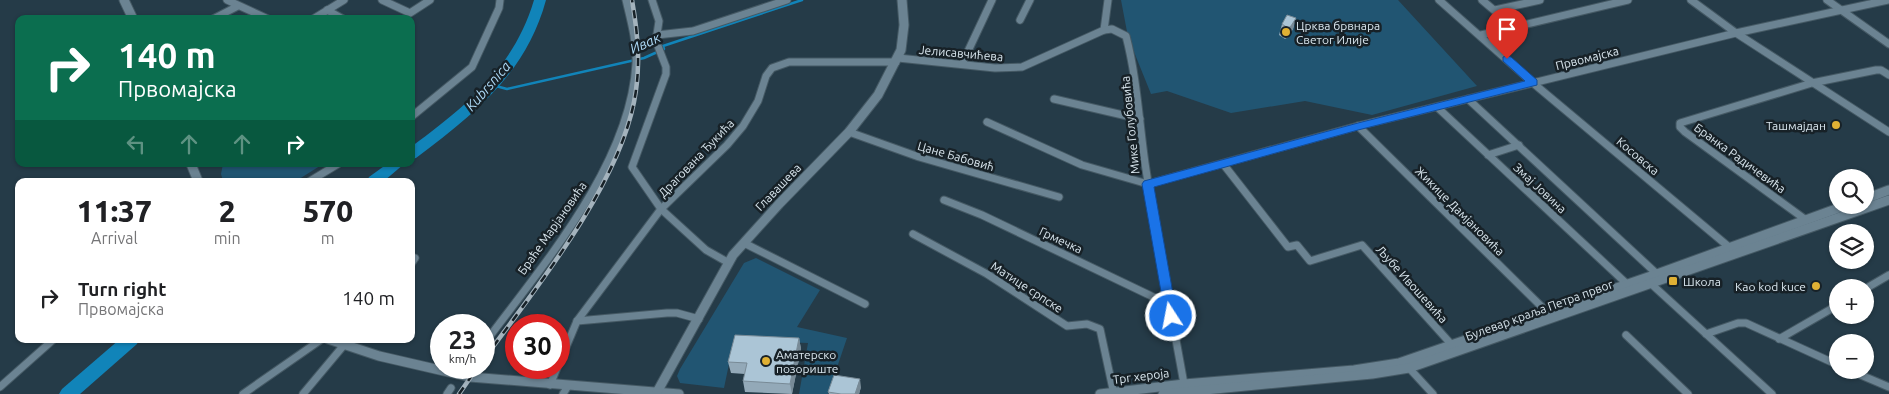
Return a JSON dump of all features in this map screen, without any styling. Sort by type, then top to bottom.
[{"type":"main road","points":[[124,0],[131,15]]},
{"type":"main road","name":"Главашева","points":[[657,393],[729,263],[744,243],[848,132],[874,101],[897,60],[904,31],[902,0]]},
{"type":"main road","points":[[1874,196],[1889,190]]},
{"type":"main road","name":"Булевар краља Петра првог","points":[[1185,387],[1372,374],[1409,368],[1648,281],[1889,200]]},
{"type":"main road","name":"Булевар краља Петра првог","points":[[1185,387],[1399,363],[1627,284],[1648,281],[1657,274],[1829,212]]},
{"type":"main road","points":[[350,343],[418,366],[430,367]]},
{"type":"main road","points":[[495,376],[550,385],[565,390],[679,394]]},
{"type":"main road","name":"Трг хероја","points":[[1100,394],[1185,387]]},
{"type":"main road","name":"Трг хероја","points":[[1163,394],[1185,387]]},
{"type":"street","points":[[227,0],[259,15]]},
{"type":"street","points":[[319,15],[344,0]]},
{"type":"street","points":[[382,0],[410,13],[430,0]]},
{"type":"street","points":[[415,114],[472,67],[499,8],[500,0]]},
{"type":"street","name":"Браће Марјановића","points":[[495,329],[579,213],[599,181],[621,127],[635,71],[636,50],[633,25],[626,0]]},
{"type":"street","points":[[652,0],[659,21],[656,41],[663,58],[666,74],[632,167],[661,209],[706,250],[729,263]]},
{"type":"street","points":[[657,35],[692,31],[787,0]]},
{"type":"street","points":[[962,64],[992,0]]},
{"type":"street","points":[[1020,20],[1030,0]]},
{"type":"street","points":[[1104,30],[1108,0]]},
{"type":"street","name":"Косовска","points":[[1439,0],[1481,35],[1533,83],[1729,247]]},
{"type":"street","points":[[1482,0],[1514,27]]},
{"type":"street","points":[[1495,10],[1540,0]]},
{"type":"street","points":[[1481,35],[1628,0]]},
{"type":"street","points":[[1691,0],[1736,33],[1889,132]]},
{"type":"street","points":[[1827,0],[1889,44]]},
{"type":"street","name":"Првомајска","points":[[1148,184],[1224,165],[1358,126],[1736,33],[1888,0]]},
{"type":"street","points":[[221,15],[238,6]]},
{"type":"street","points":[[327,10],[336,15]]},
{"type":"street","name":"Мике Голубовића","points":[[1104,30],[1112,29],[1126,36],[1133,59],[1148,184],[1168,304],[1185,387]]},
{"type":"street","name":"Јелисавчићева","points":[[897,60],[995,68],[1022,67],[1104,30]]},
{"type":"street","name":"Драгована Ђукића","points":[[570,338],[577,321],[661,209],[735,136],[755,108],[766,76],[772,68],[789,62],[897,60]]},
{"type":"street","points":[[1812,83],[1876,70],[1881,70],[1889,75]]},
{"type":"street","name":"Бранка Радичевића","points":[[1806,220],[1680,126],[1680,123],[1812,83]]},
{"type":"street","points":[[1054,98],[1140,119]]},
{"type":"street","name":"Змај Јовина","points":[[1468,99],[1657,274]]},
{"type":"street","name":"Змај Јовина","points":[[1438,107],[1627,284]]},
{"type":"street","points":[[987,122],[1082,165],[1148,184]]},
{"type":"street","name":"Жикице Дамјановића","points":[[1358,126],[1546,312]]},
{"type":"street","name":"Цане Бабовић","points":[[848,132],[919,157],[1059,197]]},
{"type":"street","points":[[1488,155],[1518,145]]},
{"type":"street","name":"Љубе Ивошевића","points":[[1224,165],[1288,247],[1297,245],[1310,261],[1362,245],[1451,344]]},
{"type":"street","points":[[315,178],[333,167]]},
{"type":"street","name":"Грмечка","points":[[944,200],[982,215],[1168,304]]},
{"type":"street","name":"Матице српске","points":[[913,234],[987,274],[1067,326],[1087,324],[1100,329],[1114,393]]},
{"type":"street","points":[[744,243],[865,304]]},
{"type":"street","points":[[1874,283],[1889,274]]},
{"type":"street","points":[[1648,281],[1772,394]]},
{"type":"street","points":[[1779,339],[1829,310]]},
{"type":"street","points":[[577,321],[666,313],[677,313],[699,319]]},
{"type":"street","points":[[1706,334],[1738,323],[1746,323],[1829,361]]},
{"type":"street","points":[[1626,335],[1688,394]]},
{"type":"street","points":[[0,387],[50,343]]},
{"type":"street","points":[[243,394],[316,343]]},
{"type":"street","points":[[303,394],[346,343]]},
{"type":"street","points":[[1409,368],[1433,394]]},
{"type":"street","points":[[550,385],[552,379]]},
{"type":"street","points":[[1869,379],[1889,388]]},
{"type":"shaded area","points":[[1121,0],[1398,0],[1477,86],[1372,115],[1305,101],[1231,113],[1167,91],[1151,94],[1128,37]]},
{"type":"shaded area","points":[[222,167],[318,167],[301,178],[222,178]]},
{"type":"shaded area","points":[[756,258],[820,290],[797,327],[847,338],[828,394],[799,394],[808,343],[734,340],[724,388],[680,383],[677,376],[680,369],[744,263]]},
{"type":"building","points":[[1287,15],[1296,18],[1288,28],[1282,24]]},
{"type":"building","name":"Аматерско позориште","points":[[735,335],[799,338],[790,384],[743,381],[747,363],[728,362]]},
{"type":"building","points":[[834,375],[860,379],[855,394],[828,392]]},
{"type":"waterway","name":"Kubrsnica","points":[[415,151],[470,109],[502,74],[530,29],[540,0]]},
{"type":"waterway","name":"Ивак","points":[[492,85],[507,89],[644,58],[664,49],[663,46],[802,0]]},
{"type":"waterway","name":"Kubrsnica","points":[[378,178],[393,167]]},
{"type":"waterway","name":"Kubrsnica","points":[[68,394],[126,343]]},
{"type":"railway","points":[[495,344],[572,236],[611,168],[625,135],[634,102],[638,63],[636,25],[632,0]]},
{"type":"railway","points":[[459,394],[469,379]]},
{"type":"place","name":"Црква брвнара Светог Илије","points":[[1286,32]]},
{"type":"place","name":"Ташмајдан","points":[[1836,125]]},
{"type":"place","name":"Школа","points":[[1673,281]]},
{"type":"place","name":"Kao kod kuce","points":[[1816,286]]},
{"type":"place","name":"Аматерско позориште","points":[[766,361]]},
{"type":"route","points":[[1171,316],[1148,184],[1224,165],[1358,126],[1533,83],[1507,59]]}]
